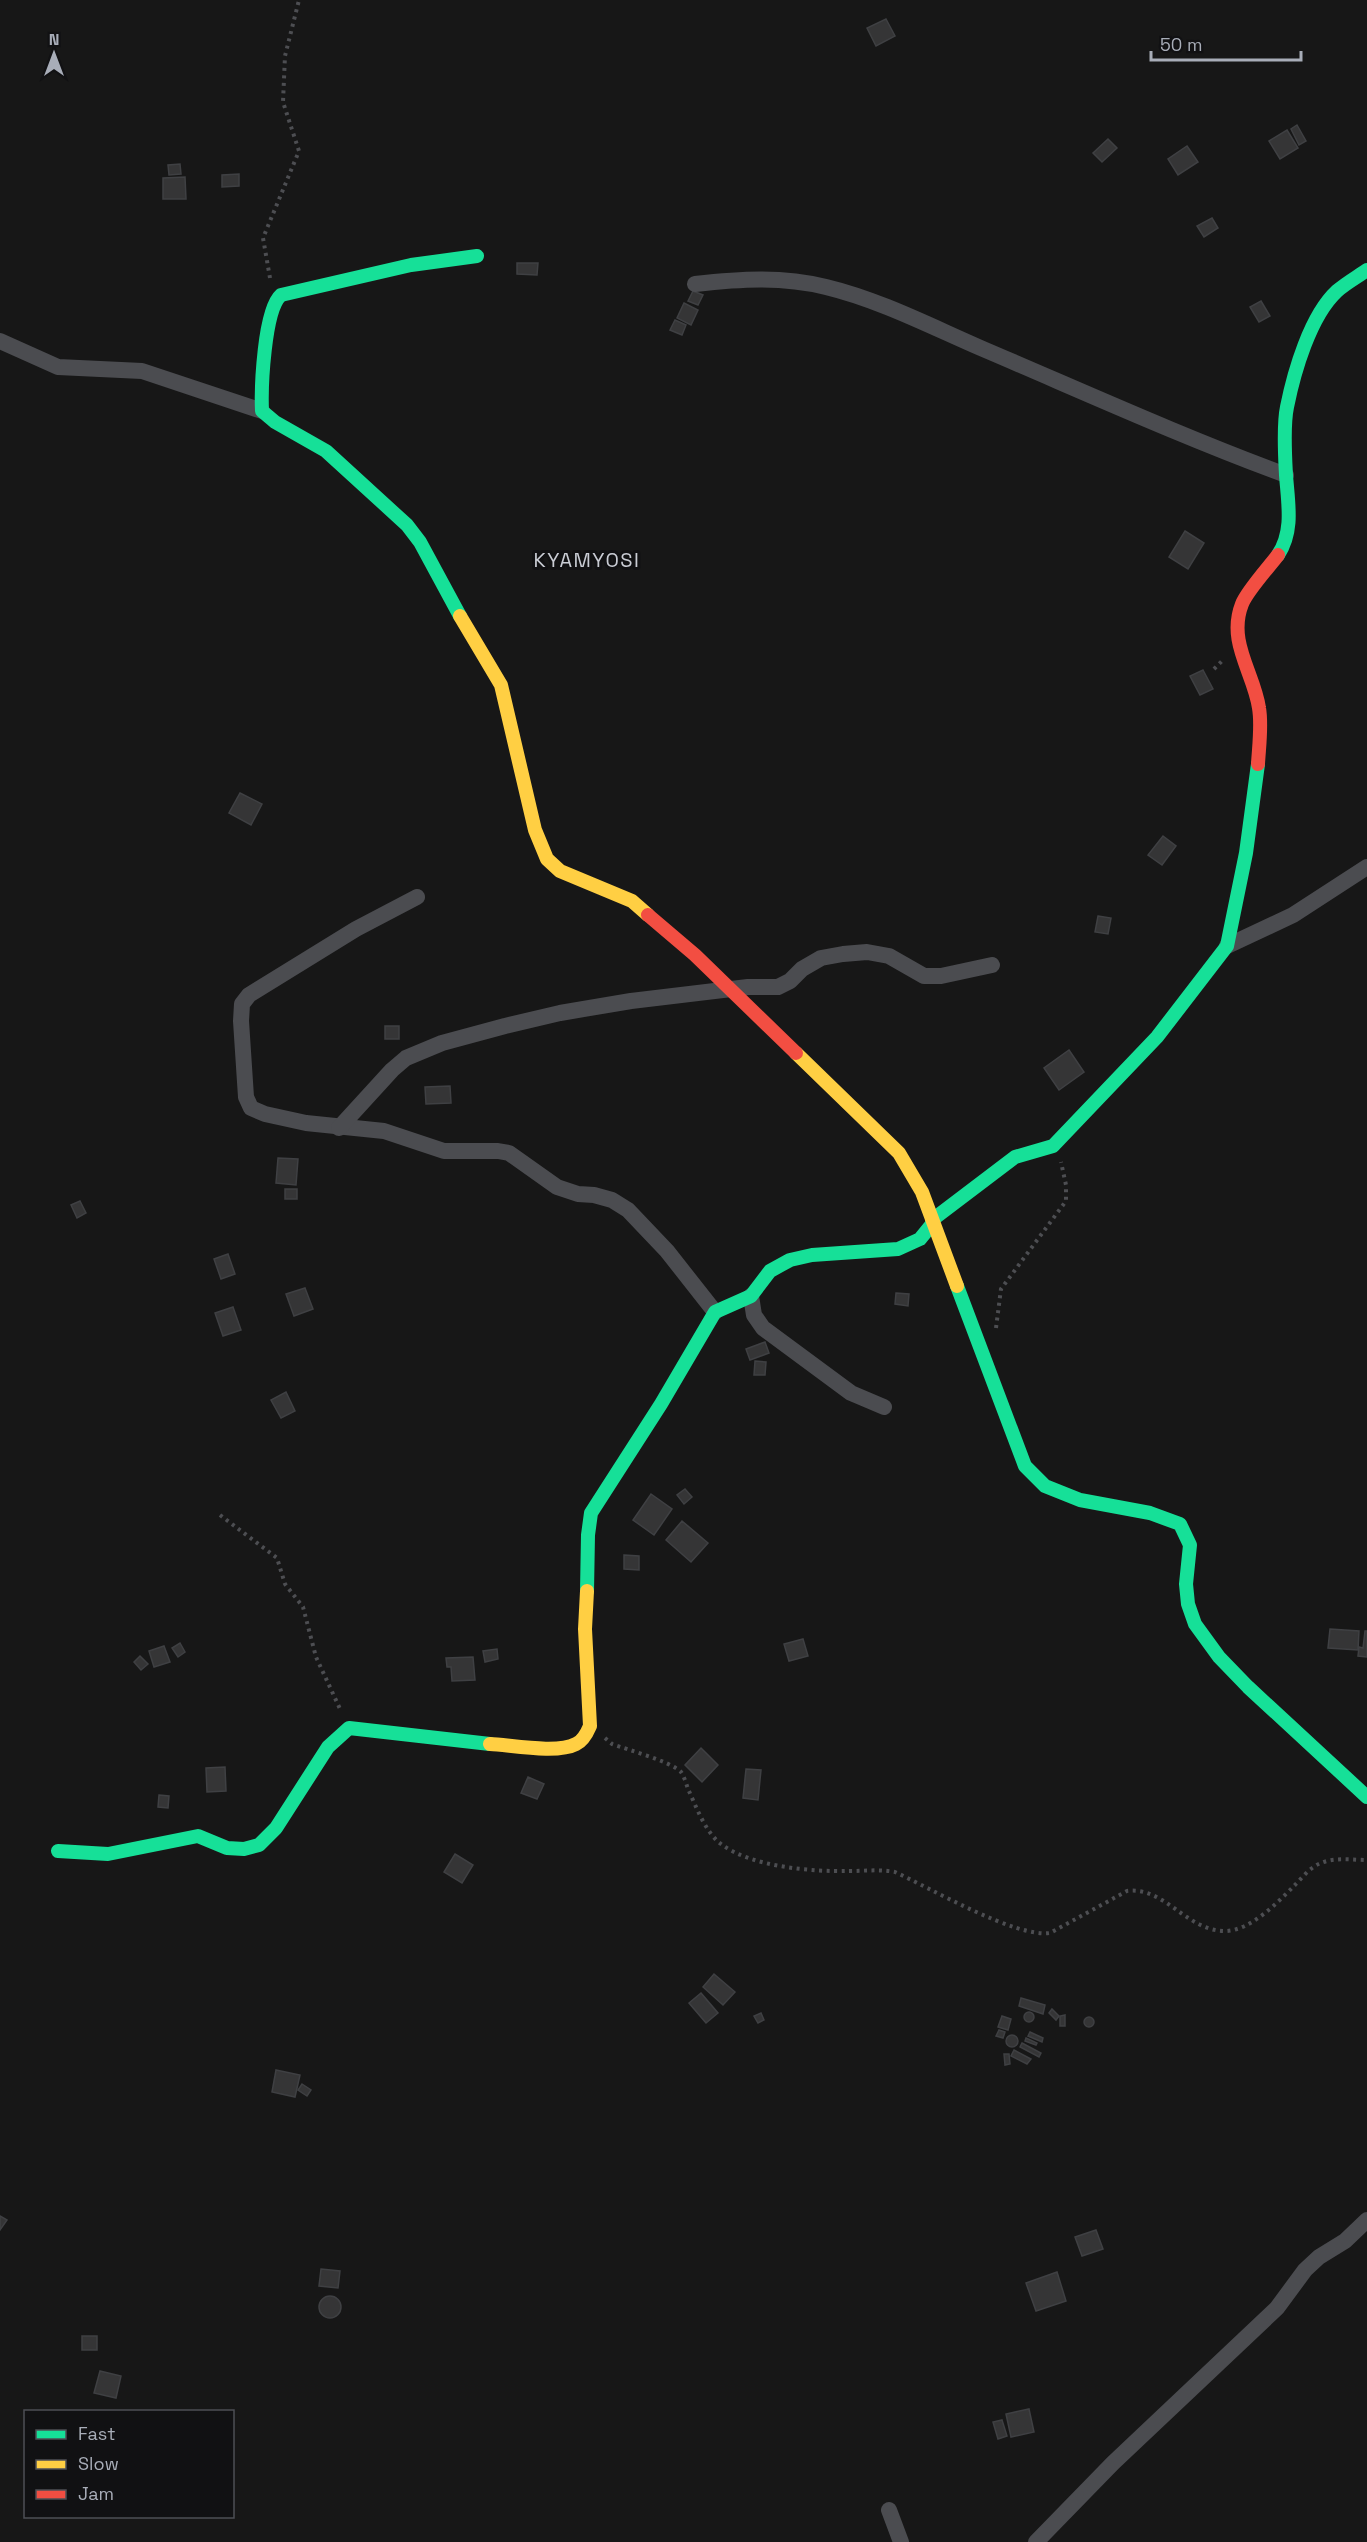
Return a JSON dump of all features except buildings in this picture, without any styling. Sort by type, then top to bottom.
[{"type":"street","points":[[262,411],[262,372],[277,298],[285,292],[411,265],[477,256]]},
{"type":"street","points":[[58,1851],[108,1854],[198,1836],[211,1845],[242,1849],[260,1845],[274,1829],[329,1745],[349,1728],[458,1742],[561,1748],[577,1746],[585,1738],[590,1726],[585,1629],[588,1534],[591,1513],[661,1404],[715,1312],[751,1296],[770,1271],[790,1260],[812,1256],[898,1250],[920,1239],[932,1222],[1015,1157],[1053,1146],[1157,1037],[1227,946],[1246,853],[1258,763],[1260,711],[1257,696],[1242,660],[1238,626],[1242,603],[1280,553],[1286,541],[1290,511],[1286,475],[1286,409],[1304,344],[1316,321],[1336,292],[1367,270]]},
{"type":"street","points":[[695,284],[739,279],[777,279],[827,287],[887,308],[1111,405],[1286,475]]},
{"type":"street","points":[[0,341],[58,367],[142,371],[262,411],[275,422],[326,451],[407,525],[420,542],[446,592],[501,685],[535,830],[547,859],[560,871],[632,901],[695,955],[899,1153],[922,1192],[1026,1466],[1045,1486],[1080,1500],[1149,1513],[1180,1524],[1190,1545],[1186,1584],[1188,1605],[1195,1624],[1219,1657],[1248,1687],[1367,1797]]},
{"type":"street","points":[[1227,946],[1293,915],[1367,867]]},
{"type":"street","points":[[417,897],[356,929],[249,995],[242,1004],[246,1096],[251,1108],[275,1116],[339,1128],[384,1131],[444,1151],[498,1150],[508,1153],[568,1192],[612,1200],[628,1210],[668,1251],[715,1312]]},
{"type":"street","points":[[339,1128],[392,1070],[406,1058],[421,1050],[560,1013],[631,1001],[778,987],[821,958],[843,954],[867,952],[889,956],[924,976],[941,976],[992,965]]},
{"type":"street","points":[[751,1296],[754,1315],[763,1328],[852,1393],[884,1407]]},
{"type":"street","points":[[1036,2542],[1113,2463],[1277,2308],[1305,2270],[1319,2257],[1345,2241],[1367,2220]]},
{"type":"street","points":[[889,2510],[901,2542]]},
{"type":"path","points":[[285,292],[274,288],[271,282],[264,238],[299,151],[283,102],[285,56],[299,0]]},
{"type":"path","points":[[995,1335],[1001,1289],[1066,1201],[1064,1175],[1053,1146]]},
{"type":"path","points":[[220,1515],[277,1558],[285,1584],[303,1607],[316,1657],[349,1728]]},
{"type":"path","points":[[590,1726],[612,1744],[682,1772],[707,1828],[720,1843],[736,1852],[790,1868],[852,1871],[879,1869],[895,1872],[1008,1925],[1040,1935],[1050,1933],[1127,1891],[1138,1890],[1149,1892],[1208,1928],[1227,1931],[1250,1923],[1312,1868],[1323,1862],[1367,1860]]},
{"type":"traffic: fast","points":[[460,616],[420,542],[407,525],[326,451],[275,422],[262,411],[262,385],[267,332],[275,303],[281,295],[411,265],[477,256]]},
{"type":"traffic: fast","points":[[1278,555],[1286,536],[1289,516],[1285,450],[1286,415],[1304,345],[1327,302],[1340,288],[1367,270]]},
{"type":"traffic: fast","points":[[932,1220],[1015,1157],[1053,1146],[1157,1037],[1227,946],[1246,853],[1258,764]]},
{"type":"traffic: fast","points":[[587,1591],[588,1535],[591,1513],[661,1404],[715,1312],[751,1296],[770,1271],[790,1260],[812,1255],[898,1249],[920,1239],[933,1223]]},
{"type":"traffic: fast","points":[[957,1286],[1025,1466],[1045,1486],[1080,1500],[1150,1513],[1180,1524],[1190,1545],[1186,1584],[1188,1604],[1195,1624],[1219,1657],[1248,1687],[1367,1797]]},
{"type":"traffic: fast","points":[[58,1851],[108,1854],[198,1836],[227,1848],[244,1849],[259,1845],[276,1828],[328,1747],[349,1728],[490,1744]]},
{"type":"traffic: slow","points":[[460,616],[501,685],[535,830],[547,859],[560,871],[632,901],[648,915]]},
{"type":"traffic: slow","points":[[796,1053],[899,1153],[922,1192],[957,1286]]},
{"type":"traffic: slow","points":[[490,1744],[534,1748],[568,1747],[581,1741],[586,1734],[590,1726],[585,1629],[587,1591]]},
{"type":"traffic: jam","points":[[1258,764],[1260,715],[1256,695],[1239,644],[1238,618],[1248,593],[1278,555]]},
{"type":"traffic: jam","points":[[648,915],[695,955],[796,1053]]},
{"type":"district","name":"KYAMYOSI","points":[[587,560]]}]
